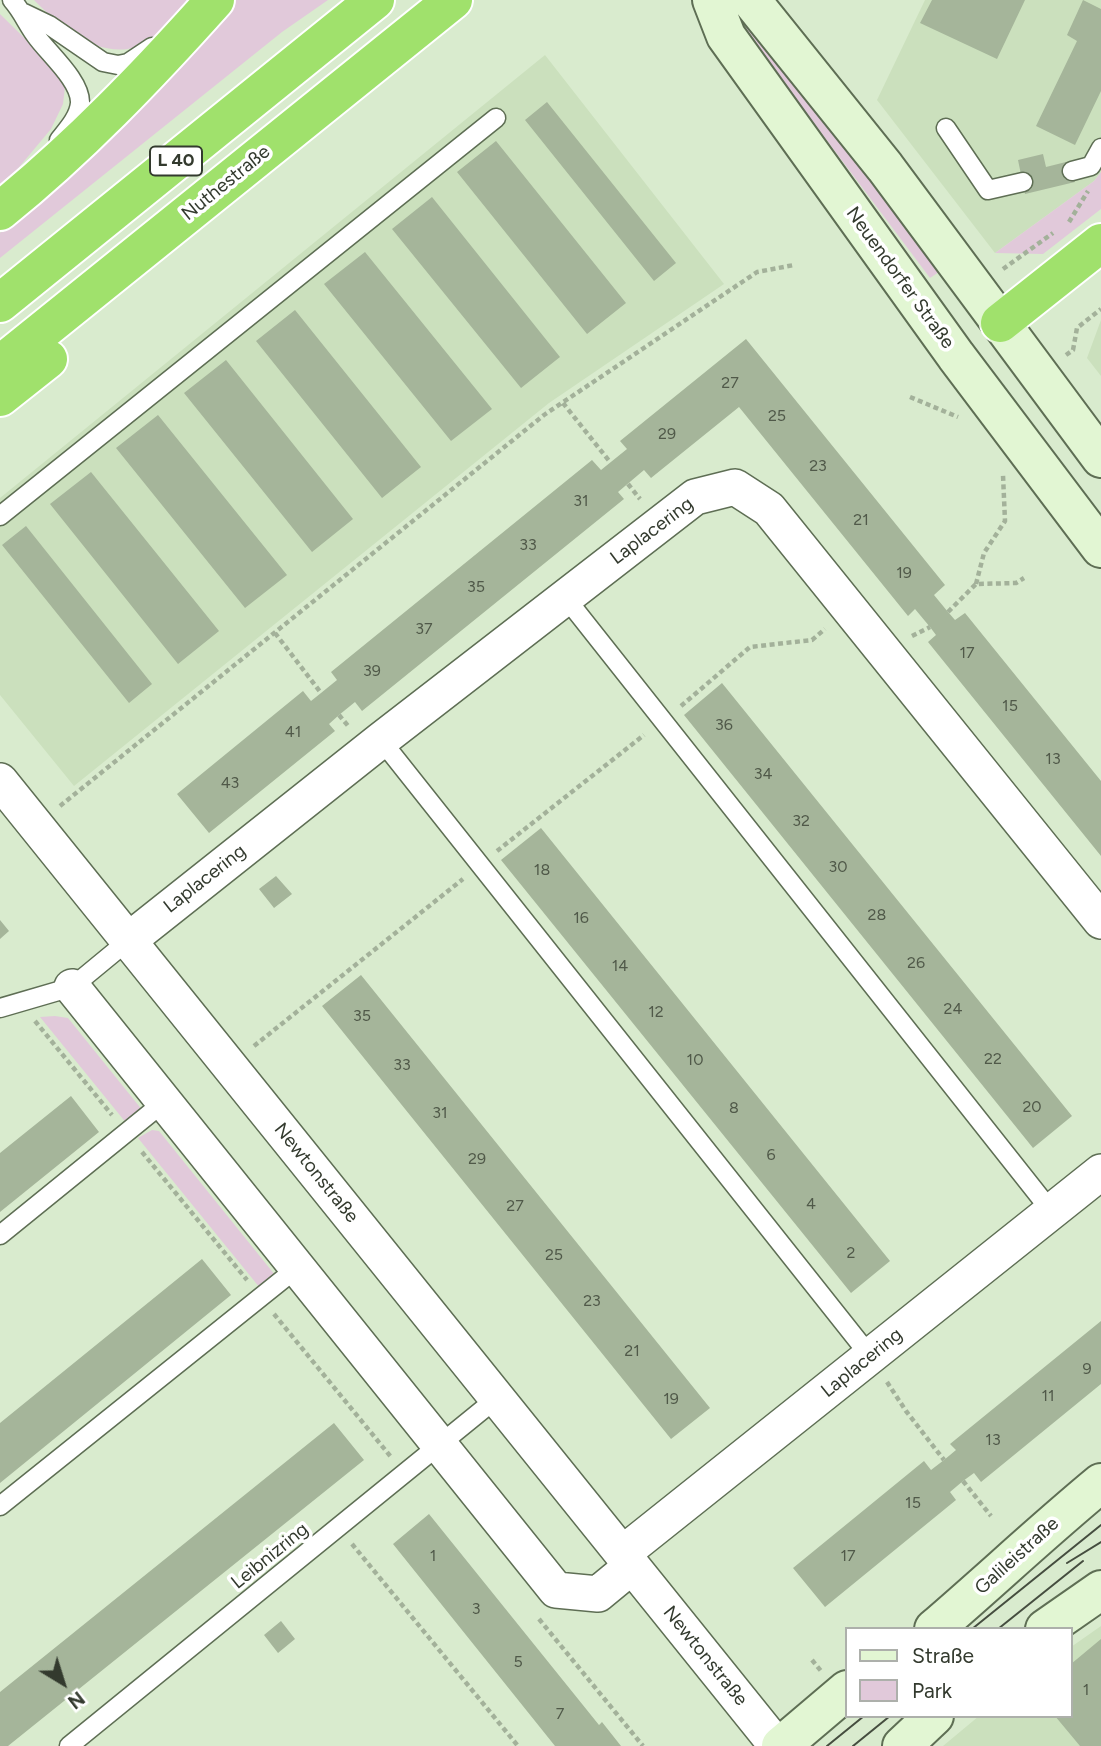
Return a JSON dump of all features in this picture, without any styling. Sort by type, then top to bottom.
[{"type":"highway","points":[[0,211],[55,165],[155,68],[215,0]]},
{"type":"highway","name":"L 40","points":[[0,303],[375,0]]},
{"type":"highway","name":"Nuthestraße","points":[[0,365],[453,0]]},
{"type":"highway","points":[[1000,323],[1101,243]]},
{"type":"highway","points":[[0,397],[58,351],[78,303]]},
{"type":"street","name":"Neuendorfer Straße","points":[[712,0],[726,36],[956,356],[1101,548]]},
{"type":"street","points":[[751,0],[885,167],[1101,458]]},
{"type":"street","points":[[956,356],[1000,323]]},
{"type":"street","name":"Laplacering","points":[[129,940],[695,496],[735,487],[769,509],[1101,921]]},
{"type":"street","name":"Newtonstraße","points":[[0,781],[779,1746]]},
{"type":"street","points":[[72,987],[555,1590],[598,1594],[627,1560]]},
{"type":"street","name":"Laplacering","points":[[627,1560],[870,1356],[1101,1172]]},
{"type":"street","name":"Galileistraße","points":[[936,1627],[1047,1527],[1101,1483]]},
{"type":"street","points":[[1048,1627],[1101,1590]]},
{"type":"street","points":[[779,1746],[846,1691]]},
{"type":"street","points":[[902,1746],[932,1718]]},
{"type":"lane","points":[[18,7],[103,62],[118,65],[140,56],[208,0]]},
{"type":"lane","points":[[0,211],[72,123],[80,103],[75,84],[34,34],[18,7]]},
{"type":"lane","points":[[0,516],[496,118]]},
{"type":"lane","points":[[946,128],[988,190],[1023,182]]},
{"type":"lane","points":[[1072,171],[1091,166],[1101,148]]},
{"type":"lane","points":[[565,597],[1051,1212]]},
{"type":"lane","points":[[381,740],[870,1356]]},
{"type":"lane","points":[[0,1008],[72,987],[129,940]]},
{"type":"lane","points":[[0,1235],[163,1102]]},
{"type":"lane","points":[[0,1506],[297,1268]]},
{"type":"lane","name":"Leibnizring","points":[[69,1746],[497,1398]]},
{"type":"path","points":[[1003,269],[1070,221],[1088,193],[1091,166]]},
{"type":"path","points":[[35,825],[544,415],[757,272],[794,265]]},
{"type":"path","points":[[1073,350],[1077,328],[1101,309]]},
{"type":"path","points":[[910,397],[960,418]]},
{"type":"path","points":[[563,403],[610,462]]},
{"type":"path","points":[[948,612],[976,584],[984,553],[1005,521],[1003,470]]},
{"type":"path","points":[[628,484],[647,508]]},
{"type":"path","points":[[976,584],[1017,583],[1024,578]]},
{"type":"path","points":[[229,1065],[664,720],[750,647],[812,640],[850,609]]},
{"type":"path","points":[[275,633],[321,693]]},
{"type":"path","points":[[19,1002],[404,1474]]},
{"type":"path","points":[[870,1356],[906,1411],[944,1460]]},
{"type":"path","points":[[963,1481],[991,1516]]},
{"type":"path","points":[[339,1527],[518,1746]]},
{"type":"shaded area","points":[[925,0],[1101,0],[1101,172],[1094,181],[995,253],[877,100]]},
{"type":"shaded area","points":[[545,55],[724,284],[549,403],[74,786],[0,695],[0,498]]},
{"type":"shaded area","points":[[1101,320],[1101,376],[1087,358]]},
{"type":"shaded area","points":[[1101,1626],[1101,1746],[943,1746],[977,1718],[1073,1718],[1073,1646]]},
{"type":"green space","points":[[34,0],[190,0],[153,38],[132,48],[116,50],[101,47],[71,32]]},
{"type":"green space","points":[[234,0],[328,0],[282,32],[0,258],[0,233]]},
{"type":"green space","points":[[741,4],[942,270],[930,278],[747,34]]},
{"type":"green space","points":[[0,14],[58,71],[65,87],[63,104],[51,129],[0,190]]},
{"type":"green space","points":[[1101,172],[1101,209],[1043,254],[995,253],[1094,181]]},
{"type":"green space","points":[[40,1017],[68,1018],[143,1111],[127,1124]]},
{"type":"green space","points":[[152,1130],[159,1131],[275,1275],[260,1288],[138,1138]]},
{"type":"building","points":[[932,0],[1025,0],[997,59],[920,23]]},
{"type":"building","points":[[1083,0],[1101,9],[1101,91],[1075,145],[1036,126],[1077,41],[1067,35]]},
{"type":"building","points":[[547,102],[676,263],[654,281],[525,120]]},
{"type":"building","points":[[496,141],[626,303],[587,334],[457,172]]},
{"type":"building","points":[[1043,154],[1046,167],[1070,161],[1075,182],[1025,194],[1018,160]]},
{"type":"building","points":[[432,197],[560,357],[521,388],[392,229]]},
{"type":"building","points":[[365,252],[492,409],[451,441],[324,284]]},
{"type":"building","points":[[295,310],[421,467],[382,498],[256,341]]},
{"type":"building","points":[[746,339],[945,585],[934,595],[955,620],[965,613],[1101,781],[1101,856],[928,642],[936,635],[930,627],[915,609],[908,616],[739,407],[651,478],[644,470],[618,492],[624,499],[362,711],[355,702],[329,724],[335,731],[209,833],[177,794],[303,691],[311,701],[321,693],[337,680],[331,672],[592,460],[601,470],[627,449],[620,441]]},
{"type":"building","points":[[226,360],[353,519],[312,552],[184,393]]},
{"type":"building","points":[[158,415],[287,575],[245,608],[116,448]]},
{"type":"building","points":[[91,472],[219,631],[178,664],[50,504]]},
{"type":"building","points":[[26,526],[152,684],[129,703],[2,545]]},
{"type":"building","points":[[722,683],[1072,1116],[1033,1148],[684,715]]},
{"type":"building","points":[[541,828],[890,1261],[851,1293],[501,860]]},
{"type":"building","points":[[276,876],[292,894],[274,908],[259,889]]},
{"type":"building","points":[[0,920],[9,931],[0,939]]},
{"type":"building","points":[[361,975],[710,1408],[671,1439],[322,1006]]},
{"type":"building","points":[[71,1096],[99,1132],[0,1212],[0,1153]]},
{"type":"building","points":[[202,1259],[231,1295],[0,1483],[0,1423]]},
{"type":"building","points":[[1101,1321],[1101,1384],[981,1482],[974,1473],[963,1481],[950,1492],[956,1500],[825,1607],[793,1568],[924,1461],[931,1470],[944,1460],[956,1450],[950,1444]]},
{"type":"building","points":[[334,1423],[364,1460],[8,1746],[0,1746],[0,1692]]},
{"type":"building","points":[[429,1514],[599,1725],[602,1722],[621,1746],[555,1746],[393,1544]]},
{"type":"building","points":[[281,1621],[295,1639],[278,1653],[264,1635]]},
{"type":"building","points":[[1101,1639],[1101,1746],[1080,1746],[1057,1718],[1073,1718],[1073,1662]]},
{"type":"tram line","points":[[974,1627],[1101,1525]]},
{"type":"tram line","points":[[1067,1563],[1101,1542]]},
{"type":"tram line","points":[[1000,1627],[1083,1561]]},
{"type":"tram line","points":[[827,1746],[862,1718]]},
{"type":"tram line","points":[[853,1746],[888,1718]]}]
